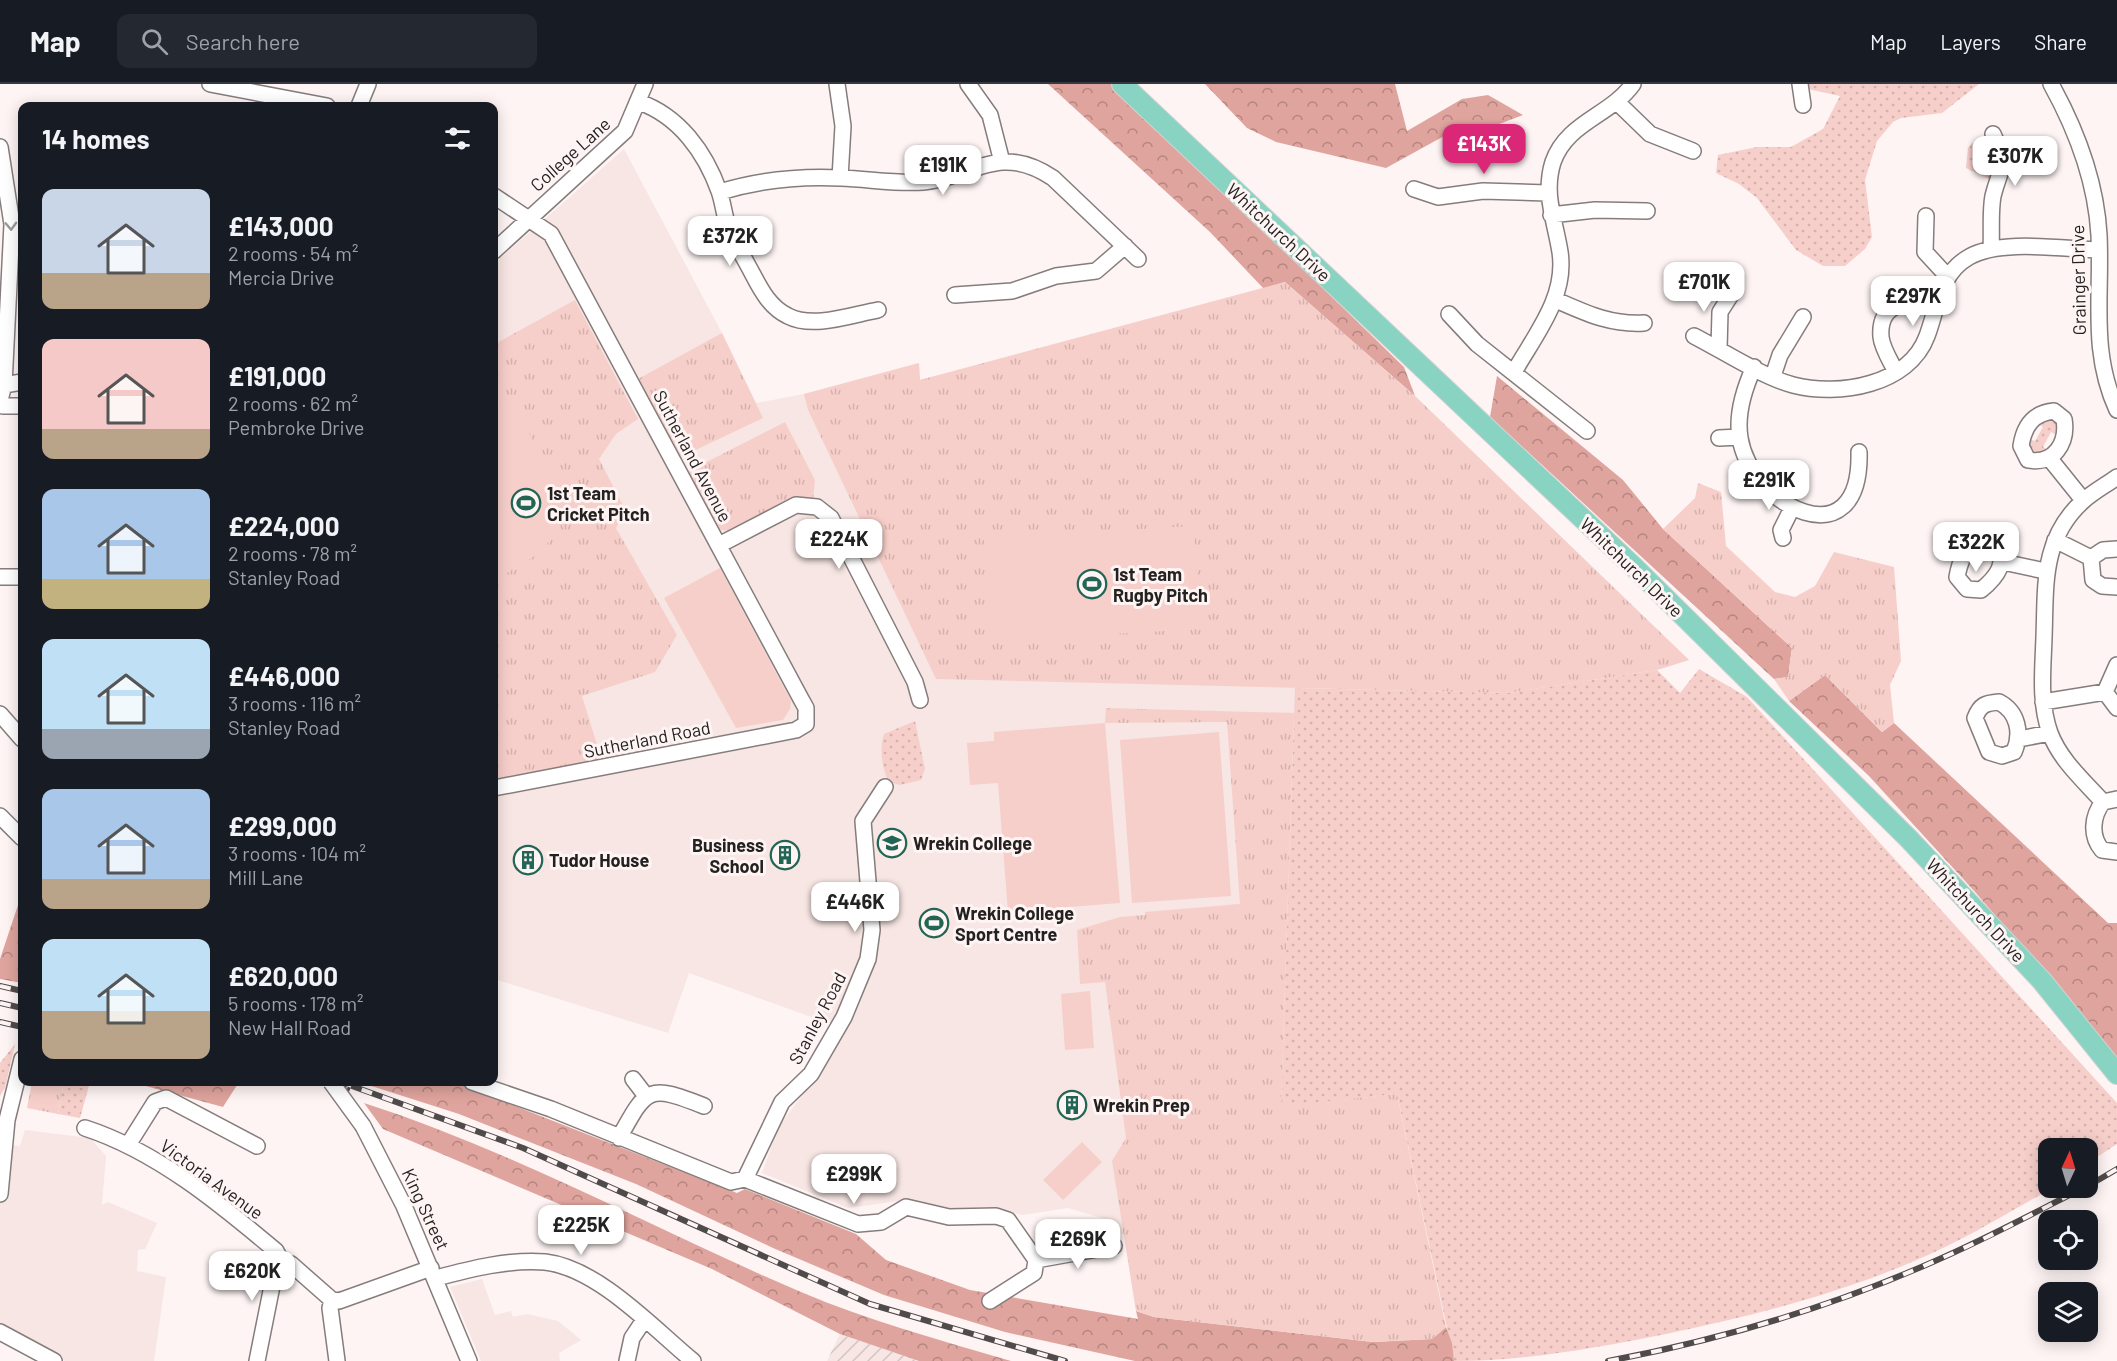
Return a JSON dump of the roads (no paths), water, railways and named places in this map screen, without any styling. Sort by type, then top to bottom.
[{"type":"main road","name":"Whitchurch Drive","points":[[1122,84],[1636,569],[1910,839],[2042,981],[2117,1074]]},
{"type":"street","points":[[210,84],[306,102]]},
{"type":"street","points":[[361,102],[368,84]]},
{"type":"street","name":"College Lane","points":[[498,247],[625,131],[645,84]]},
{"type":"street","points":[[837,84],[843,126],[840,178]]},
{"type":"street","points":[[968,84],[990,115],[1002,162]]},
{"type":"street","points":[[1514,372],[1556,300],[1561,254],[1547,193],[1553,162],[1565,140],[1592,116],[1617,102],[1633,84]]},
{"type":"street","points":[[1800,84],[1803,105]]},
{"type":"street","name":"Grainger Drive","points":[[2051,84],[2080,145],[2092,186],[2099,250],[2099,352],[2108,388],[2117,410]]},
{"type":"street","points":[[639,102],[657,109],[685,132],[707,164],[720,192],[728,226],[761,292],[773,305],[788,317],[808,321],[878,310]]},
{"type":"street","points":[[1617,102],[1650,134],[1693,151]]},
{"type":"street","points":[[1991,248],[1993,197],[2003,172],[2003,155],[1993,134]]},
{"type":"street","points":[[0,147],[12,224],[3,353],[4,385],[0,401],[3,406],[18,406]]},
{"type":"street","points":[[720,192],[766,181],[840,178],[927,182],[1002,162],[1019,163],[1038,168],[1053,178],[1138,259]]},
{"type":"street","points":[[1418,197],[1438,197],[1484,191],[1547,193]]},
{"type":"street","name":"Sutherland Avenue","points":[[498,198],[529,217],[551,234],[806,708],[806,724]]},
{"type":"street","points":[[1551,215],[1595,210],[1647,211]]},
{"type":"street","points":[[1926,216],[1925,252],[1948,277]]},
{"type":"street","points":[[955,295],[1012,291],[1056,276],[1096,271],[1125,246]]},
{"type":"street","points":[[1694,336],[1792,385],[1833,388],[1868,384],[1896,372],[1921,350],[1948,277],[1967,258],[1991,248],[2099,250]]},
{"type":"street","points":[[1719,349],[1720,312],[1734,290]]},
{"type":"street","points":[[1556,300],[1600,320],[1623,324],[1644,323]]},
{"type":"street","points":[[1896,372],[1881,337],[1883,321],[1891,309],[1901,303],[1914,302],[1936,306]]},
{"type":"street","points":[[1449,314],[1477,344],[1587,431]]},
{"type":"street","points":[[1773,376],[1780,355],[1803,317]]},
{"type":"street","points":[[1754,367],[1742,398],[1740,437],[1750,465],[1764,483],[1792,508],[1804,514],[1829,515],[1845,506],[1859,477],[1859,452]]},
{"type":"street","points":[[4,385],[18,383]]},
{"type":"street","points":[[1719,438],[1740,437]]},
{"type":"street","points":[[2050,459],[2084,500]]},
{"type":"street","points":[[2117,477],[2084,500],[2071,514],[2055,540],[2045,571],[2043,702],[2050,733],[2060,752],[2110,800],[2096,817],[2095,842],[2102,850],[2117,852]]},
{"type":"street","points":[[719,545],[796,505],[817,507],[831,518],[915,682],[920,700]]},
{"type":"street","points":[[1783,538],[1781,530],[1792,508]]},
{"type":"street","points":[[2055,540],[2091,558]]},
{"type":"street","points":[[2091,558],[2103,550],[2117,549]]},
{"type":"street","points":[[2091,558],[2093,580],[2102,586],[2117,587]]},
{"type":"street","points":[[2003,562],[2045,571]]},
{"type":"street","points":[[0,577],[18,577]]},
{"type":"street","points":[[2105,692],[2117,665]]},
{"type":"street","points":[[2043,702],[2105,692]]},
{"type":"street","points":[[2105,692],[2117,708]]},
{"type":"street","points":[[0,714],[18,734]]},
{"type":"street","name":"Sutherland Road","points":[[498,787],[796,730],[806,724]]},
{"type":"street","points":[[2019,740],[2050,733]]},
{"type":"street","name":"Stanley Road","points":[[745,1179],[782,1102],[805,1081],[844,1017],[868,959],[872,930],[863,821],[885,787]]},
{"type":"street","points":[[0,816],[18,834]]},
{"type":"street","points":[[0,1194],[4,1119],[18,1072]]},
{"type":"street","points":[[633,1079],[646,1096]]},
{"type":"street","name":"King Street","points":[[334,1086],[363,1126],[405,1206],[469,1361]]},
{"type":"street","points":[[484,1086],[551,1109],[731,1182],[745,1179],[858,1224],[881,1222],[906,1207],[949,1217],[996,1216],[1008,1220],[1036,1260],[1034,1273],[990,1301]]},
{"type":"street","points":[[618,1138],[638,1104],[646,1096],[664,1091],[704,1106]]},
{"type":"street","points":[[128,1145],[155,1102],[166,1098],[257,1146]]},
{"type":"street","name":"Victoria Avenue","points":[[85,1128],[128,1145],[212,1200],[276,1251],[283,1264],[291,1264],[332,1300]]},
{"type":"street","points":[[1036,1260],[1114,1246]]},
{"type":"street","points":[[337,1361],[330,1308],[332,1300],[339,1301],[433,1273],[508,1263],[561,1265],[599,1284],[693,1361]]},
{"type":"street","points":[[257,1361],[274,1276],[283,1264]]},
{"type":"street","points":[[627,1361],[632,1338],[644,1320]]},
{"type":"street","points":[[0,1332],[54,1361]]},
{"type":"railway","points":[[0,986],[18,990]]},
{"type":"railway","points":[[0,1003],[18,1007]]},
{"type":"railway","points":[[0,1022],[18,1026]]},
{"type":"railway","points":[[338,1086],[347,1089]]},
{"type":"railway","points":[[352,1086],[523,1148],[870,1304],[1065,1361]]},
{"type":"railway","points":[[2098,1180],[2117,1169]]},
{"type":"railway","points":[[1608,1361],[1733,1332],[1856,1293],[1954,1253],[2064,1198]]},
{"type":"place","name":"1st Team Cricket Pitch","points":[[526,503]]},
{"type":"place","name":"1st Team Rugby Pitch","points":[[1092,584]]},
{"type":"place","name":"Wrekin College","points":[[892,843]]},
{"type":"place","name":"Business School","points":[[785,855]]},
{"type":"place","name":"Tudor House","points":[[528,860]]},
{"type":"place","name":"Wrekin College Sport Centre","points":[[934,923]]},
{"type":"place","name":"Wrekin Prep","points":[[1072,1105]]}]
